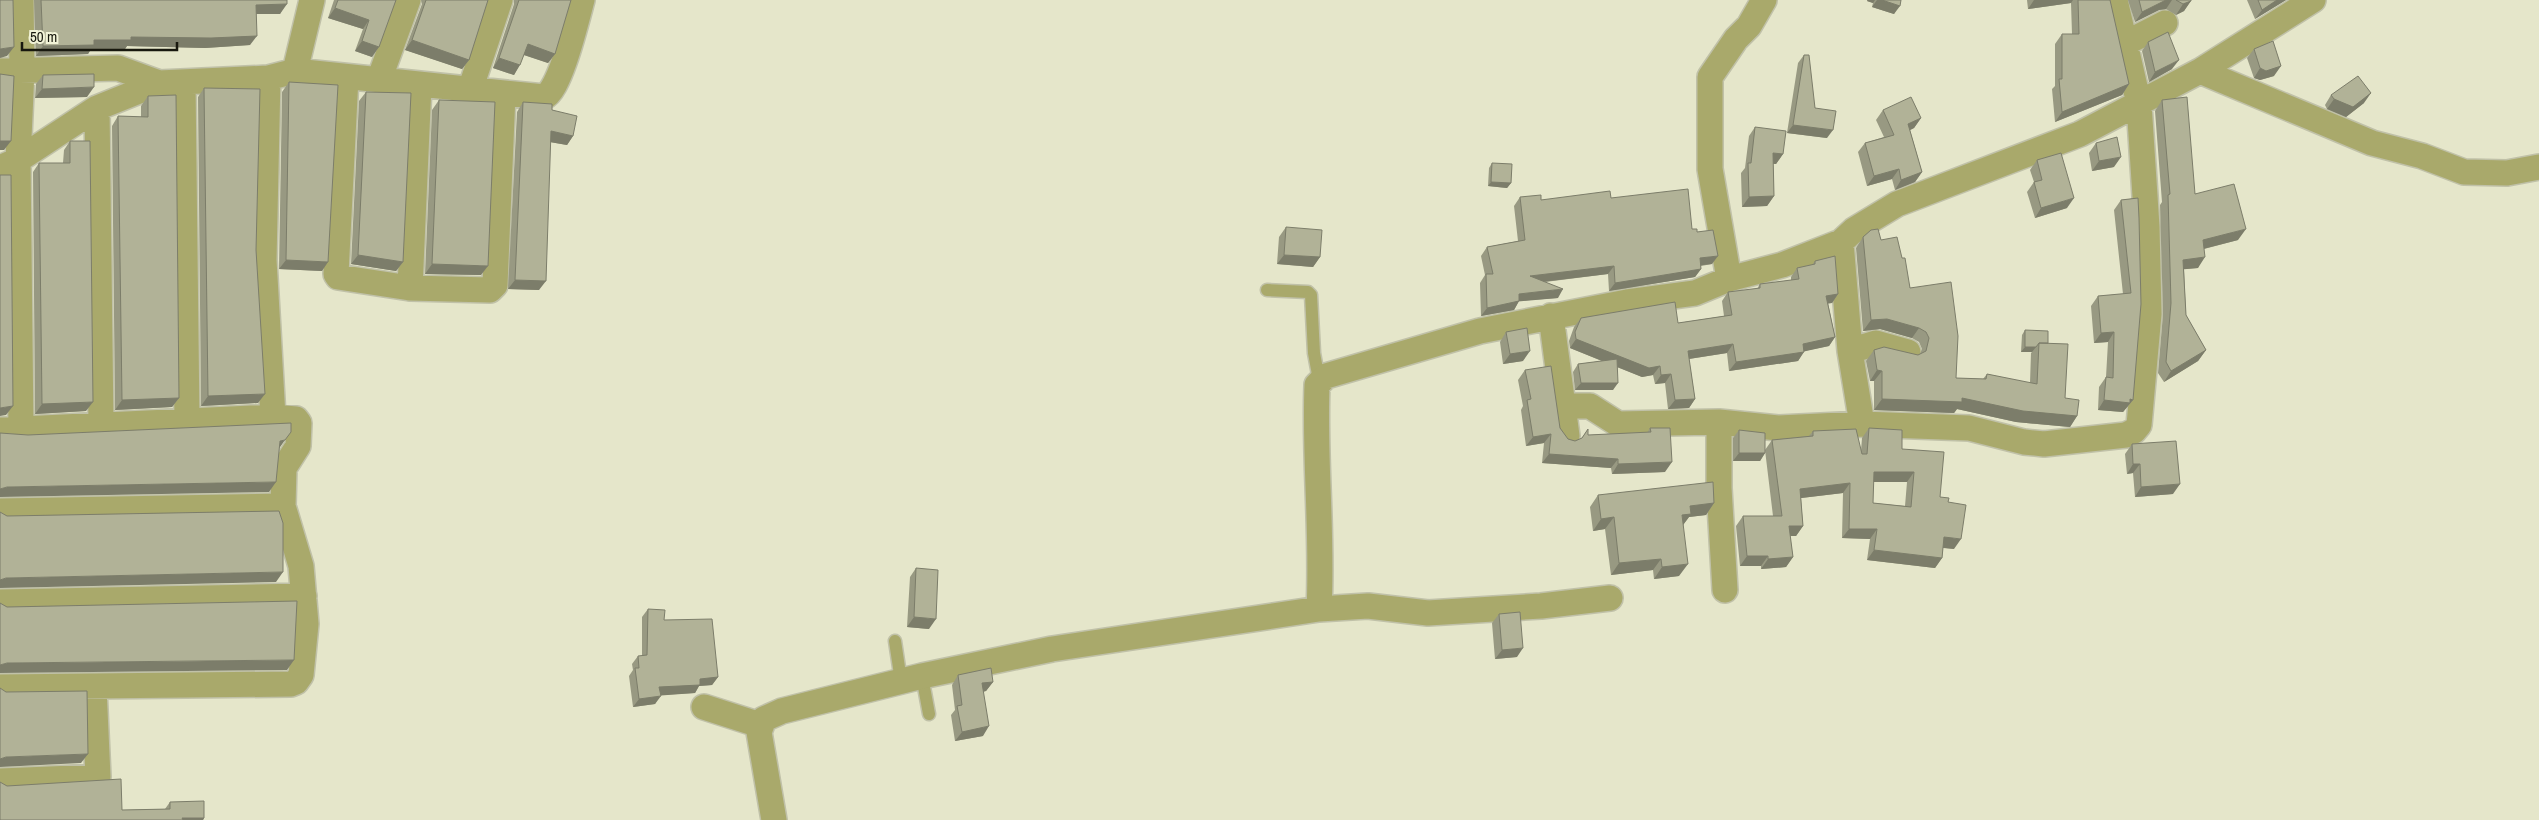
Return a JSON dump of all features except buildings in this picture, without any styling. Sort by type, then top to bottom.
[{"type":"street","points":[[0,687],[94,688],[294,683],[301,675],[306,624],[304,596],[294,538],[283,506],[284,468],[298,446],[299,423],[296,419],[273,417],[101,424],[10,430],[9,164],[11,70],[21,0]]},
{"type":"street","points":[[295,71],[312,0]]},
{"type":"street","points":[[379,80],[408,0]]},
{"type":"street","points":[[470,90],[500,0]]},
{"type":"street","points":[[9,164],[97,108],[159,83],[268,78],[295,71],[544,97],[551,93],[558,81],[582,0]]},
{"type":"street","points":[[1729,279],[1710,170],[1710,77],[1736,39],[1749,26],[1764,0]]},
{"type":"street","points":[[1562,406],[1590,406],[1618,424],[1719,422],[1778,428],[1862,424],[1969,428],[2024,442],[2044,444],[2126,435],[2137,429],[2150,302],[2140,104],[2114,0]]},
{"type":"street","points":[[1319,609],[1320,517],[1316,385],[1319,380],[1344,370],[1480,331],[1627,302],[1694,293],[1729,279],[1782,265],[1841,242],[1854,230],[1897,204],[2080,134],[2200,71],[2290,6],[2313,0]]},
{"type":"street","points":[[2126,43],[2165,23]]},
{"type":"street","points":[[11,70],[118,68],[159,83]]},
{"type":"street","points":[[2200,71],[2372,143],[2422,156],[2464,172],[2507,174],[2539,167]]},
{"type":"street","points":[[346,77],[336,274],[338,277],[410,288],[490,290],[495,285],[503,94]]},
{"type":"street","points":[[268,78],[264,260],[273,417]]},
{"type":"street","points":[[184,82],[187,421]]},
{"type":"street","points":[[410,288],[420,84]]},
{"type":"street","points":[[97,108],[101,424]]},
{"type":"street","points":[[1841,242],[1850,350],[1862,424]]},
{"type":"street","points":[[1551,316],[1567,436]]},
{"type":"street","points":[[1850,350],[1876,344],[1908,352]]},
{"type":"street","points":[[1719,422],[1719,488],[1725,590]]},
{"type":"street","points":[[0,511],[283,506]]},
{"type":"street","points":[[0,602],[304,596]]},
{"type":"street","points":[[774,820],[759,732],[760,725],[764,719],[782,711],[912,678],[1062,647],[1319,609],[1368,606],[1428,612],[1541,606],[1610,598]]},
{"type":"street","points":[[0,781],[96,778],[99,772],[94,688]]},
{"type":"street","points":[[704,707],[760,725]]},
{"type":"lane","points":[[1268,290],[1310,293],[1314,353],[1319,380]]},
{"type":"lane","points":[[895,640],[929,714]]}]
